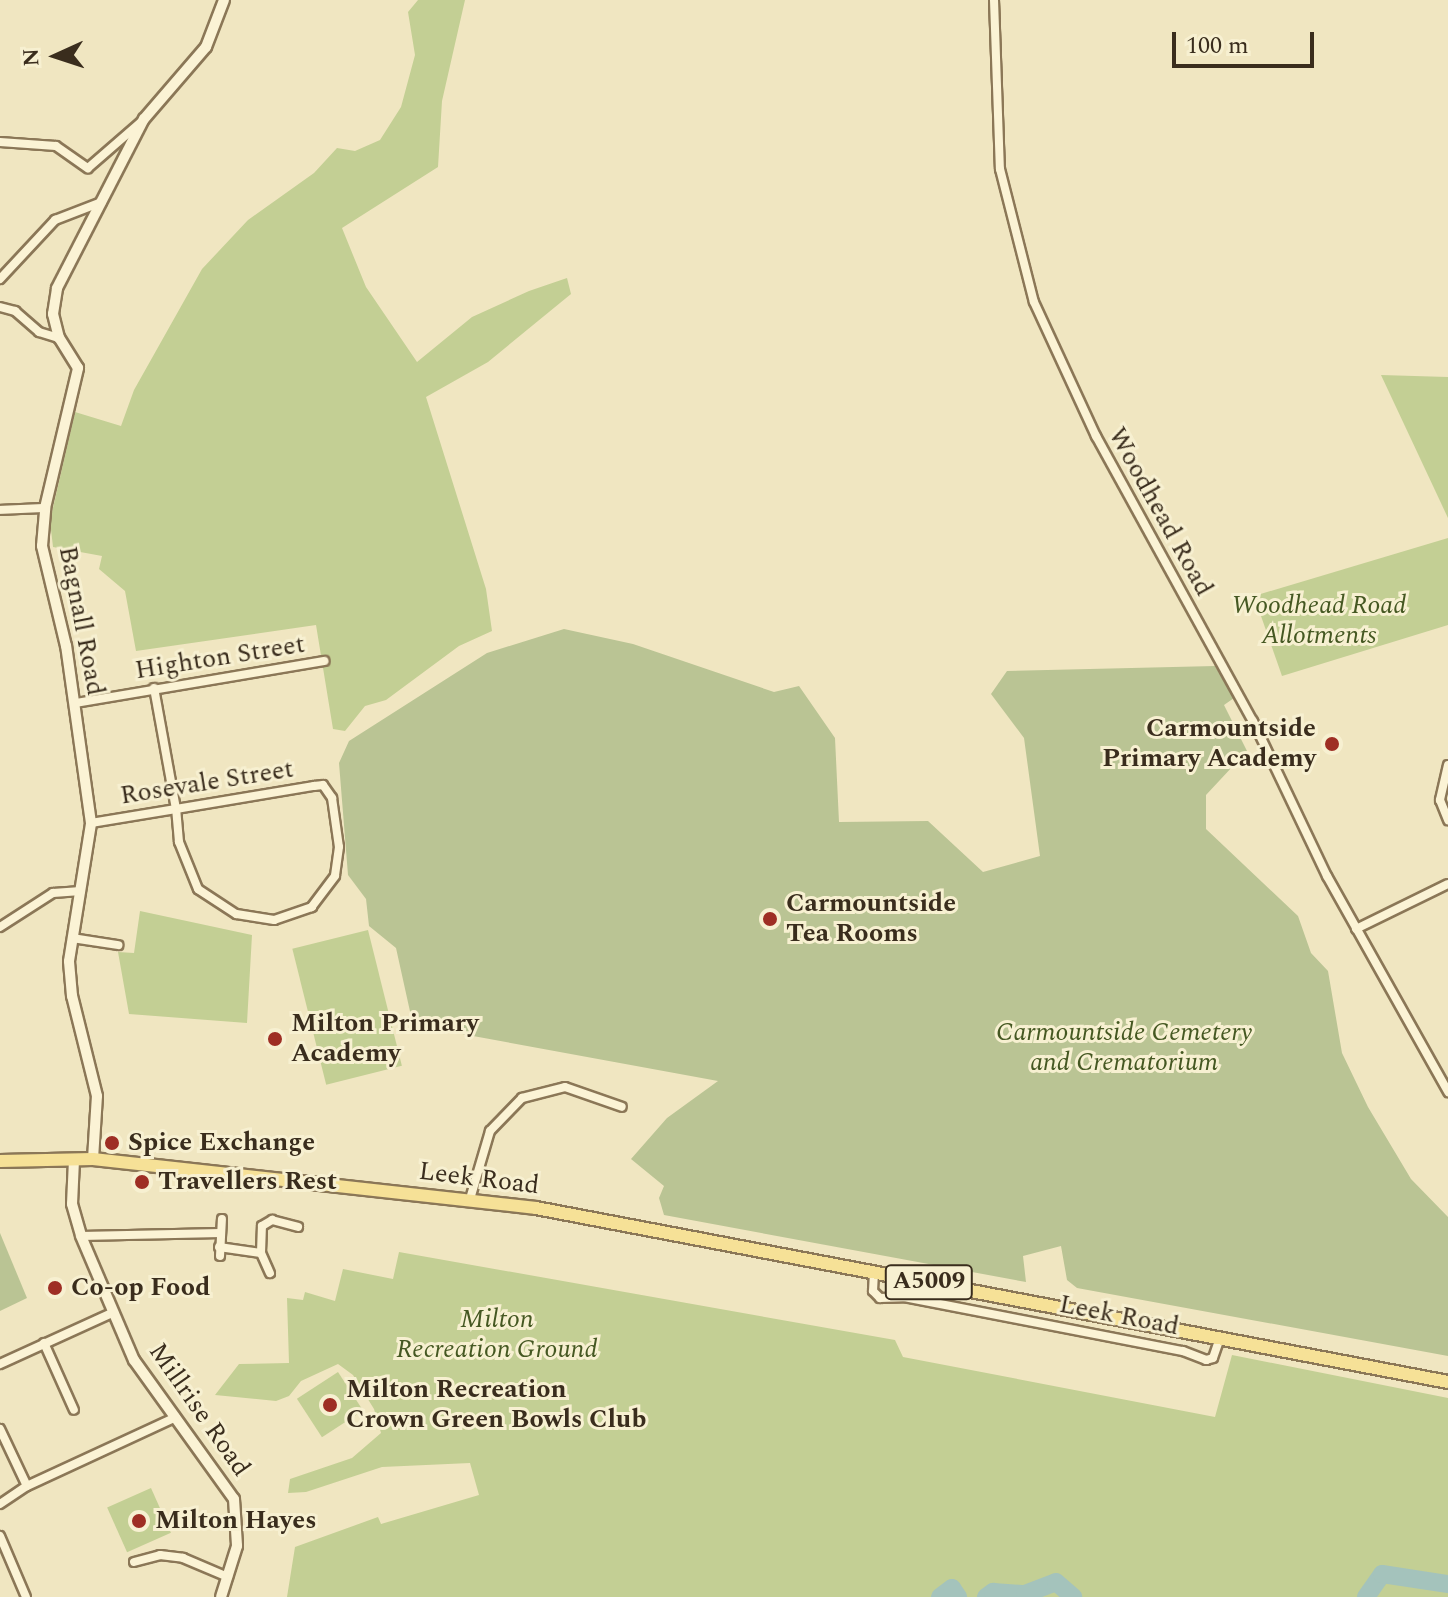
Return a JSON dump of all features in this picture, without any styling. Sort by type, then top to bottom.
[{"type":"main road","name":"Leek Road","points":[[74,1160],[93,1159],[470,1199],[874,1272],[1448,1382]]},
{"type":"main road","name":"A5009","points":[[0,1161],[74,1160]]},
{"type":"street","name":"Bagnall Road","points":[[93,1159],[97,1096],[69,982],[72,938],[91,823],[76,703],[42,546],[45,508],[78,368],[59,338],[53,314],[57,288],[107,200],[144,119],[206,47],[224,0]]},
{"type":"street","name":"Woodhead Road","points":[[994,0],[1000,169],[1034,302],[1096,436],[1253,721],[1356,929],[1448,1092]]},
{"type":"street","points":[[0,142],[56,146],[88,168],[144,119]]},
{"type":"street","points":[[0,279],[55,220],[107,200]]},
{"type":"street","points":[[0,307],[15,311],[39,332],[59,338]]},
{"type":"street","points":[[0,510],[45,508]]},
{"type":"street","name":"Highton Street","points":[[76,703],[324,661]]},
{"type":"street","points":[[154,688],[176,809]]},
{"type":"street","points":[[1448,765],[1440,800],[1448,820]]},
{"type":"street","name":"Rosevale Street","points":[[91,823],[314,786],[329,789],[339,847],[335,876],[312,907],[274,920],[236,914],[198,889],[179,842],[176,809]]},
{"type":"street","points":[[1356,929],[1448,884]]},
{"type":"street","points":[[0,927],[53,893],[81,891]]},
{"type":"street","points":[[72,938],[118,945]]},
{"type":"street","points":[[470,1199],[490,1131],[522,1098],[565,1087],[622,1107]]},
{"type":"street","name":"Millrise Road","points":[[74,1160],[72,1204],[81,1236],[134,1360],[234,1499],[238,1529],[221,1597]]},
{"type":"street","points":[[222,1219],[220,1251],[261,1253]]},
{"type":"street","points":[[270,1273],[261,1253],[262,1226],[272,1220],[298,1227]]},
{"type":"street","points":[[81,1236],[221,1233]]},
{"type":"street","name":"Leek Road","points":[[874,1272],[873,1291],[880,1298],[904,1297],[1183,1351],[1206,1360],[1213,1358],[1220,1338]]},
{"type":"street","points":[[0,1364],[112,1313]]},
{"type":"street","points":[[44,1343],[74,1410]]},
{"type":"street","points":[[0,1504],[27,1486],[176,1417]]},
{"type":"street","points":[[0,1429],[27,1486]]},
{"type":"street","points":[[0,1536],[26,1597]]},
{"type":"street","points":[[134,1562],[160,1555],[183,1558],[228,1577]]},
{"type":"green space","points":[[418,0],[465,0],[442,101],[438,167],[342,228],[366,287],[417,362],[472,317],[529,291],[567,278],[571,294],[488,362],[426,397],[486,589],[492,631],[459,646],[386,700],[365,706],[345,731],[333,729],[316,625],[136,651],[125,591],[99,569],[102,556],[53,547],[50,521],[75,412],[121,426],[134,390],[202,269],[248,220],[314,173],[337,148],[355,151],[380,140],[401,107],[415,55],[408,12]]},
{"type":"green space","points":[[1381,375],[1448,377],[1448,518]]},
{"type":"green space","name":"Woodhead Road Allotments","points":[[1448,538],[1448,625],[1282,676],[1254,596]]},
{"type":"green space","name":"Carmountside Cemetery and Crematorium","points":[[564,629],[633,644],[774,692],[799,686],[835,738],[839,822],[928,821],[983,872],[1040,856],[1024,738],[991,694],[1007,671],[1215,666],[1234,698],[1224,705],[1247,751],[1206,795],[1206,829],[1298,916],[1311,953],[1328,971],[1342,1053],[1368,1107],[1411,1179],[1448,1217],[1448,1356],[1077,1288],[1067,1280],[1061,1246],[1023,1256],[1026,1282],[664,1215],[659,1198],[664,1186],[631,1159],[667,1118],[718,1081],[413,1025],[396,948],[369,926],[366,899],[348,875],[339,763],[349,741],[487,653]]},
{"type":"green space","points":[[140,911],[252,935],[247,1023],[129,1014],[118,952],[134,953]]},
{"type":"green space","points":[[368,930],[402,1066],[326,1085],[292,949]]},
{"type":"green space","points":[[0,1233],[27,1298],[0,1311]]},
{"type":"green space","name":"Milton Recreation Ground","points":[[399,1252],[895,1340],[903,1357],[1215,1417],[1232,1355],[1448,1398],[1448,1597],[287,1597],[295,1547],[378,1517],[381,1524],[479,1495],[470,1463],[382,1467],[306,1492],[288,1493],[290,1479],[352,1458],[381,1433],[374,1409],[353,1375],[338,1364],[301,1381],[289,1396],[276,1401],[215,1395],[239,1364],[289,1363],[287,1298],[303,1300],[305,1292],[335,1301],[343,1269],[393,1279]]},
{"type":"green space","name":"Milton Recreation Crown Green Bowls Club","points":[[338,1372],[363,1411],[322,1437],[297,1399]]},
{"type":"green space","name":"Milton Hayes","points":[[151,1488],[171,1533],[127,1552],[107,1508]]},
{"type":"waterway","points":[[1366,1597],[1382,1574],[1448,1584]]},
{"type":"waterway","points":[[986,1597],[993,1592],[1025,1594],[1056,1582],[1073,1597]]},
{"type":"waterway","points":[[940,1597],[952,1588],[958,1597]]},
{"type":"place","name":"Carmountside Primary Academy","points":[[1332,744]]},
{"type":"place","name":"Carmountside Tea Rooms","points":[[770,919]]},
{"type":"place","name":"Milton Primary Academy","points":[[275,1039]]},
{"type":"place","name":"Spice Exchange","points":[[112,1143]]},
{"type":"place","name":"Travellers Rest","points":[[142,1182]]},
{"type":"place","name":"Co-op Food","points":[[55,1288]]},
{"type":"place","name":"Milton Recreation Crown Green Bowls Club","points":[[330,1405]]},
{"type":"place","name":"Milton Hayes","points":[[139,1521]]}]
